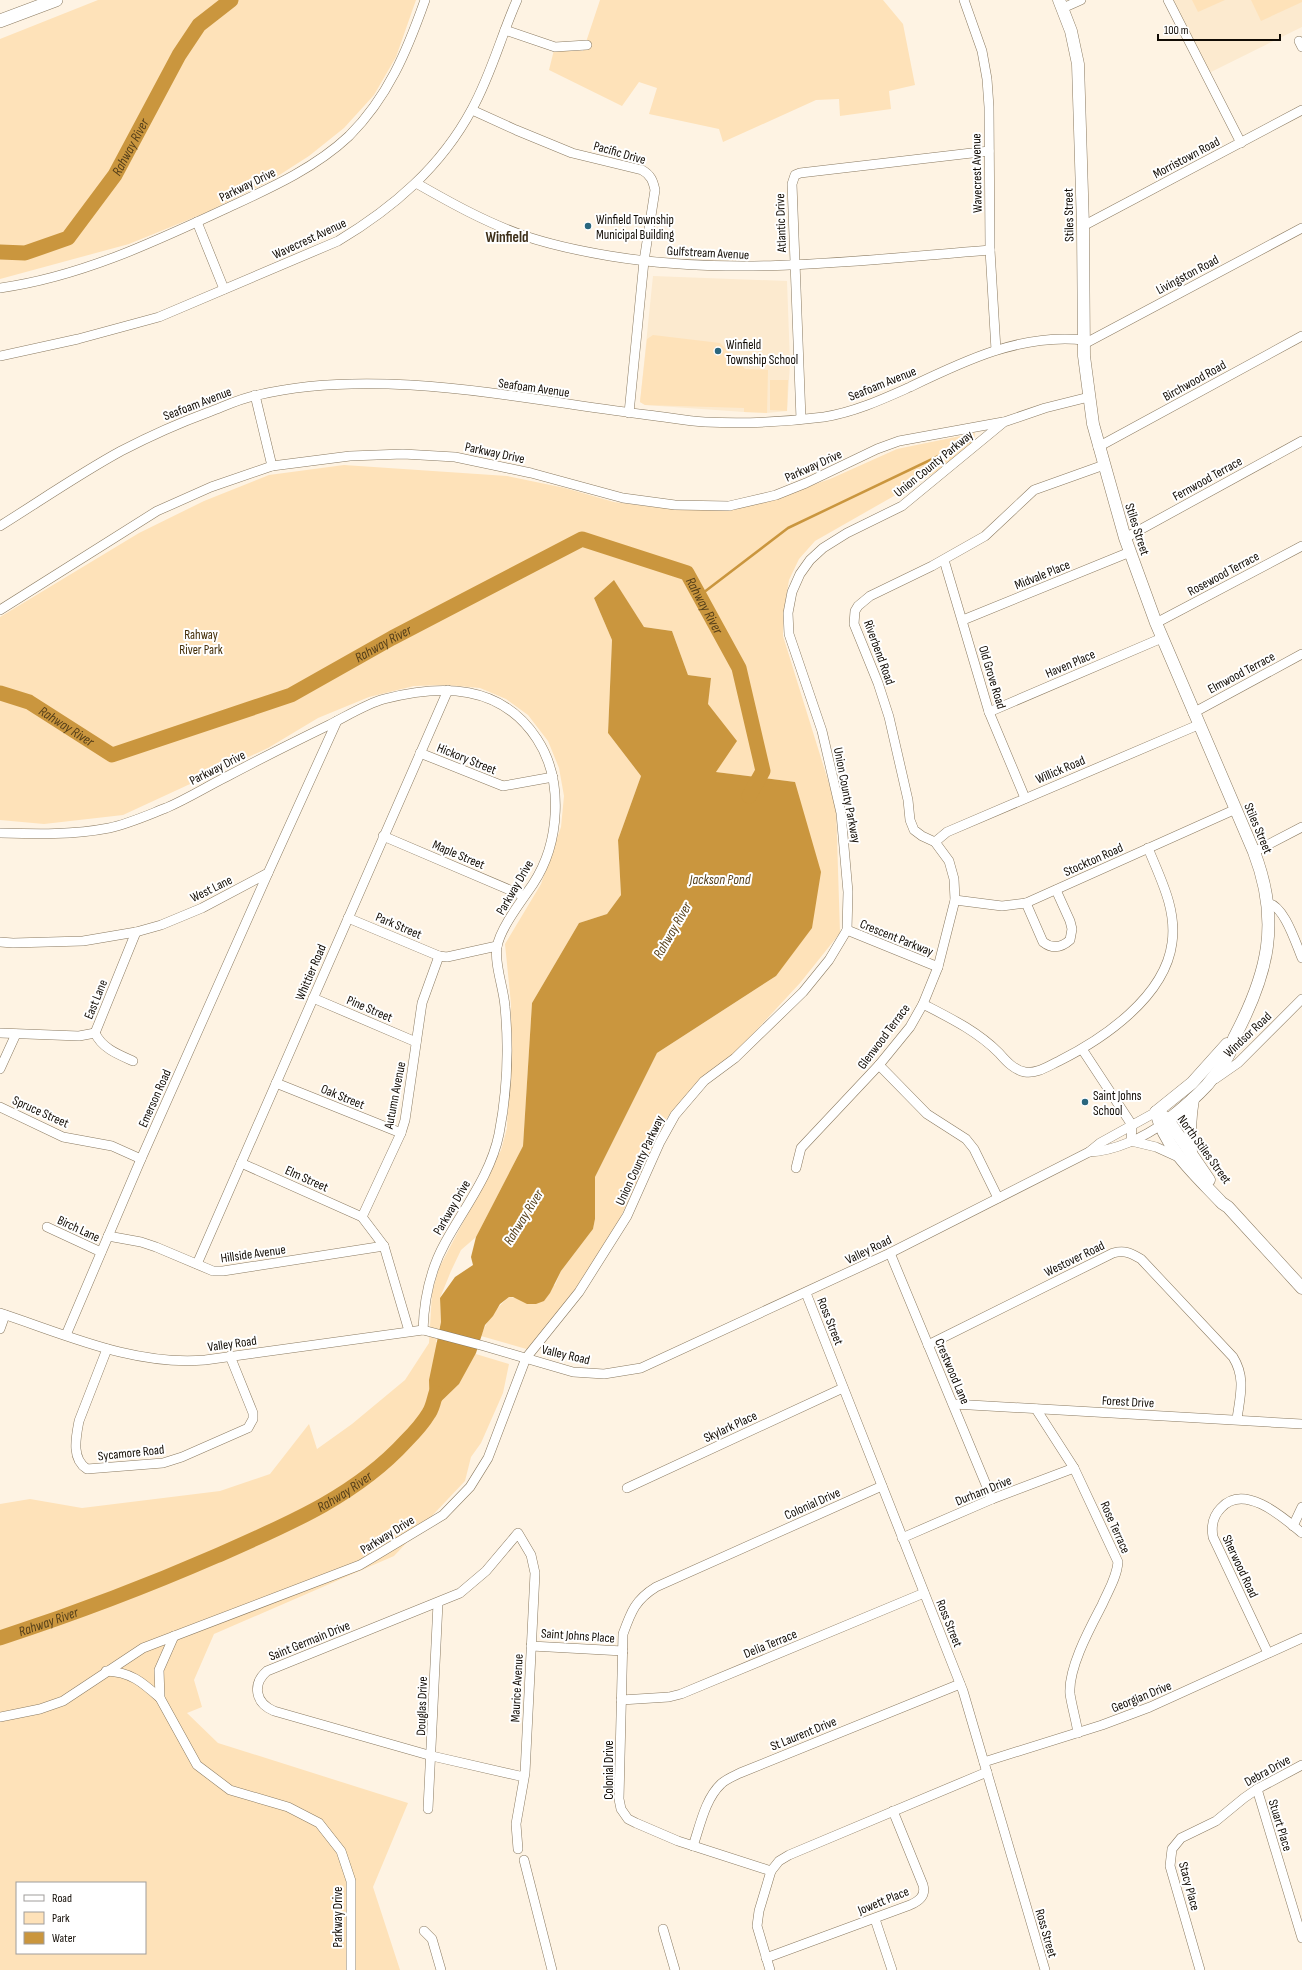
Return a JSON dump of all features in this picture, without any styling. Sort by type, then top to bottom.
[{"type":"highway","points":[[0,21],[56,0]]},
{"type":"main road","name":"Stiles Street","points":[[1061,4],[1073,36],[1078,64],[1083,226],[1084,342],[1089,397],[1098,447],[1125,538],[1156,623],[1198,725],[1254,852],[1262,876],[1267,903],[1268,946],[1263,972],[1252,1005],[1233,1040],[1232,1048],[1221,1066],[1206,1085],[1193,1099],[1164,1123]]},
{"type":"main road","name":"Stiles Street","points":[[1156,1112],[1192,1083],[1227,1044],[1233,1040]]},
{"type":"main road","points":[[1192,1156],[1189,1136],[1193,1099]]},
{"type":"main road","name":"North Stiles Street","points":[[1156,1112],[1192,1156],[1225,1200],[1228,1207]]},
{"type":"main road","name":"North Stiles Street","points":[[1164,1123],[1170,1145],[1179,1157],[1222,1203],[1228,1207],[1302,1288]]},
{"type":"street","name":"Parkway Drive","points":[[0,288],[35,283],[105,261],[197,222],[268,189],[296,174],[334,149],[375,106],[394,77],[409,45],[425,0]]},
{"type":"street","name":"Wavecrest Avenue","points":[[0,356],[78,339],[159,317],[338,241],[385,210],[416,183],[444,153],[472,110],[517,0]]},
{"type":"street","name":"Wavecrest Avenue","points":[[964,0],[982,51],[986,79],[989,151],[990,250],[996,350]]},
{"type":"street","points":[[1061,4],[1081,0]]},
{"type":"street","points":[[1168,0],[1241,143]]},
{"type":"street","points":[[505,30],[554,47],[587,45]]},
{"type":"street","name":"Pacific Drive","points":[[472,110],[558,148],[634,167],[649,174],[653,180],[655,190],[644,262],[629,413]]},
{"type":"street","name":"Morristown Road","points":[[1083,226],[1302,110]]},
{"type":"street","name":"Atlantic Drive","points":[[801,419],[792,184],[796,175],[800,173],[989,151]]},
{"type":"street","name":"Gulfstream Avenue","points":[[416,183],[462,209],[522,235],[582,251],[644,262],[699,266],[794,266],[990,250]]},
{"type":"street","points":[[197,222],[224,290]]},
{"type":"street","name":"Livingston Road","points":[[1084,342],[1302,228]]},
{"type":"street","name":"Birchwood Road","points":[[1098,447],[1302,336]]},
{"type":"street","name":"Seafoam Avenue","points":[[0,526],[121,451],[168,427],[255,395],[322,384],[375,384],[466,391],[705,422],[757,422],[826,416],[867,406],[965,361],[996,350],[1064,337],[1084,342]]},
{"type":"street","points":[[255,395],[272,466]]},
{"type":"street","name":"Union County Parkway","points":[[526,1358],[579,1292],[623,1222],[660,1142],[675,1114],[704,1081],[735,1058],[803,992],[829,960],[847,930],[848,892],[841,813],[822,731],[789,634],[788,613],[792,592],[800,574],[810,560],[823,548],[847,533],[902,506],[1004,422],[1045,408],[1089,397]]},
{"type":"street","name":"Parkway Drive","points":[[0,610],[157,511],[211,487],[272,466],[350,456],[403,454],[455,457],[516,469],[631,499],[675,505],[729,506],[776,495],[826,474],[877,449],[899,441],[1004,422]]},
{"type":"street","name":"Fernwood Terrace","points":[[1125,538],[1302,441]]},
{"type":"street","name":"Riverbend Road","points":[[955,900],[954,879],[949,861],[935,842],[922,836],[914,830],[910,820],[908,800],[889,718],[878,683],[854,624],[854,618],[858,606],[870,596],[944,560],[985,536],[1034,490],[1104,465]]},
{"type":"street","name":"Rosewood Terrace","points":[[1156,623],[1302,546]]},
{"type":"street","name":"Midvale Place","points":[[963,620],[1130,552]]},
{"type":"street","name":"Old Grove Road","points":[[944,560],[989,712],[1025,798]]},
{"type":"street","name":"Haven Place","points":[[989,712],[1162,638]]},
{"type":"street","name":"Elmwood Terrace","points":[[1193,713],[1302,654]]},
{"type":"street","name":"Parkway Drive","points":[[0,833],[52,835],[110,828],[169,807],[337,721],[382,700],[431,691],[448,690],[468,692],[488,698],[518,715],[539,741],[552,777],[555,816],[550,842],[540,870],[497,946],[497,957],[505,1010],[506,1061],[504,1107],[499,1138],[483,1177],[444,1245],[435,1264],[426,1295],[427,1331]]},
{"type":"street","name":"Whittier Road","points":[[197,1264],[448,690]]},
{"type":"street","points":[[268,873],[337,721]]},
{"type":"street","name":"Willick Road","points":[[935,842],[947,832],[1198,725]]},
{"type":"street","name":"Hickory Street","points":[[420,753],[503,786],[552,777]]},
{"type":"street","name":"Stockton Road","points":[[955,900],[1002,906],[1026,903],[1236,809]]},
{"type":"street","points":[[1254,852],[1302,827]]},
{"type":"street","name":"Maple Street","points":[[383,836],[524,896]]},
{"type":"street","points":[[923,1004],[977,1034],[1006,1061],[1021,1071],[1038,1071],[1082,1049],[1106,1032],[1137,1006],[1151,990],[1168,963],[1172,943],[1172,912],[1148,848]]},
{"type":"street","name":"West Lane","points":[[0,942],[83,941],[136,932],[161,925],[202,908],[268,873]]},
{"type":"street","name":"Emerson Road","points":[[66,1335],[141,1159],[268,873]]},
{"type":"street","points":[[1026,903],[1043,942],[1054,947],[1060,946],[1070,940],[1072,929],[1056,890]]},
{"type":"street","name":"Glenwood Terrace","points":[[796,1168],[801,1148],[879,1065],[910,1027],[923,1004],[938,967],[955,900]]},
{"type":"street","points":[[1267,903],[1275,905],[1283,916],[1302,958]]},
{"type":"street","name":"Park Street","points":[[348,918],[439,956]]},
{"type":"street","name":"Crescent Parkway","points":[[847,930],[938,967]]},
{"type":"street","name":"East Lane","points":[[0,1033],[79,1036],[95,1033],[136,932]]},
{"type":"street","points":[[439,956],[447,957],[497,946]]},
{"type":"street","name":"Autumn Avenue","points":[[362,1217],[401,1132],[425,994],[439,956]]},
{"type":"street","name":"Pine Street","points":[[313,998],[416,1042]]},
{"type":"street","name":"Windsor Road","points":[[1206,1085],[1238,1063],[1302,998]]},
{"type":"street","points":[[95,1033],[100,1043],[118,1055],[132,1061]]},
{"type":"street","points":[[0,1069],[16,1034]]},
{"type":"street","points":[[1082,1049],[1132,1125],[1131,1141],[1156,1147],[1179,1157]]},
{"type":"street","points":[[879,1065],[926,1114],[966,1139],[974,1149],[998,1198]]},
{"type":"street","name":"Oak Street","points":[[276,1083],[401,1132]]},
{"type":"street","name":"Spruce Street","points":[[0,1107],[63,1137],[112,1146],[141,1159]]},
{"type":"street","name":"Valley Road","points":[[2,1314],[107,1349],[146,1359],[169,1361],[192,1361],[409,1331],[427,1331],[573,1372],[604,1374],[641,1368],[890,1253],[1089,1152],[1100,1143],[1156,1112]]},
{"type":"street","name":"Valley Road","points":[[1089,1152],[1101,1151],[1131,1141],[1164,1123]]},
{"type":"street","name":"Elm Street","points":[[241,1163],[362,1217]]},
{"type":"street","points":[[362,1217],[384,1246],[409,1331]]},
{"type":"street","name":"Birch Lane","points":[[47,1227],[101,1252]]},
{"type":"street","name":"Hillside Avenue","points":[[108,1236],[141,1242],[213,1271],[223,1271],[384,1246]]},
{"type":"street","name":"Westover Road","points":[[928,1346],[1113,1253],[1121,1251],[1129,1252],[1141,1259],[1233,1357],[1239,1367],[1242,1378],[1237,1419]]},
{"type":"street","name":"Crestwood Lane","points":[[890,1253],[992,1499]]},
{"type":"street","name":"Ross Street","points":[[806,1293],[960,1684],[1045,1970]]},
{"type":"street","points":[[0,1329],[2,1314]]},
{"type":"street","name":"Sycamore Road","points":[[107,1349],[78,1427],[77,1458],[82,1466],[87,1469],[163,1463],[182,1457],[248,1428],[253,1419],[253,1413],[230,1356]]},
{"type":"street","name":"Parkway Drive","points":[[0,1717],[40,1709],[63,1701],[87,1686],[106,1671],[143,1648],[360,1565],[443,1515],[470,1487],[488,1458],[526,1358]]},
{"type":"street","name":"Skylark Place","points":[[627,1488],[843,1388]]},
{"type":"street","name":"Forest Drive","points":[[952,1404],[1237,1419],[1302,1424]]},
{"type":"street","name":"Rose Terrace","points":[[1036,1409],[1074,1468],[1118,1562],[1118,1569],[1112,1583],[1081,1647],[1072,1680],[1070,1693],[1078,1733]]},
{"type":"street","name":"Durham Drive","points":[[902,1538],[992,1499],[1074,1468]]},
{"type":"street","name":"Colonial Drive","points":[[771,1871],[693,1846],[636,1823],[628,1819],[621,1809],[618,1799],[623,1634],[629,1617],[638,1600],[656,1587],[882,1486]]},
{"type":"street","name":"Sherwood Road","points":[[1268,1654],[1212,1537],[1211,1528],[1222,1506],[1229,1502],[1241,1500],[1262,1503],[1276,1511],[1302,1533]]},
{"type":"street","points":[[1293,1526],[1302,1507]]},
{"type":"street","name":"Saint Germain Drive","points":[[518,1533],[473,1583],[460,1593],[268,1671],[259,1681],[257,1688],[260,1701],[264,1706],[274,1711],[432,1756],[524,1777]]},
{"type":"street","name":"Maurice Avenue","points":[[518,1533],[531,1555],[534,1573],[524,1777],[516,1824],[518,1849]]},
{"type":"street","name":"Delia Terrace","points":[[622,1700],[668,1697],[681,1694],[924,1593]]},
{"type":"street","name":"Douglas Drive","points":[[428,1809],[432,1756],[438,1603]]},
{"type":"street","name":"Parkway Drive","points":[[160,1698],[159,1670],[174,1636]]},
{"type":"street","name":"Georgian Drive","points":[[984,1762],[1078,1733],[1150,1707],[1302,1638]]},
{"type":"street","name":"Saint Johns Place","points":[[531,1646],[623,1651]]},
{"type":"street","name":"Parkway Drive","points":[[106,1671],[120,1671],[128,1674],[147,1686],[160,1698],[197,1765],[230,1790],[288,1807],[319,1823],[341,1851],[351,1881],[351,1970]]},
{"type":"street","name":"St Laurent Drive","points":[[693,1846],[707,1806],[715,1791],[722,1783],[740,1773],[960,1684]]},
{"type":"street","name":"Debra Drive","points":[[1244,1798],[1257,1789],[1302,1766]]},
{"type":"street","points":[[770,1970],[757,1926],[759,1911],[771,1871],[779,1861],[789,1854],[987,1772]]},
{"type":"street","name":"Stuart Place","points":[[1257,1789],[1302,1938]]},
{"type":"street","name":"Stacy Place","points":[[1200,1970],[1170,1866],[1172,1849],[1181,1838],[1216,1821],[1244,1798]]},
{"type":"street","name":"Jowett Place","points":[[766,1958],[875,1919],[917,1902],[924,1891],[893,1811]]},
{"type":"street","points":[[524,1860],[552,1970]]},
{"type":"street","points":[[875,1919],[892,1970]]},
{"type":"street","points":[[663,1928],[675,1970]]},
{"type":"street","points":[[424,1930],[432,1939],[441,1970]]},
{"type":"shaded area","points":[[1172,0],[1302,0],[1302,27],[1209,73]]},
{"type":"shaded area","name":"Winfield Township School","points":[[653,276],[787,281],[790,363],[787,411],[767,413],[744,412],[645,405],[640,402]]},
{"type":"green space","points":[[98,0],[416,0],[396,57],[374,95],[344,128],[309,156],[270,181],[205,213],[129,244],[0,279],[0,39]]},
{"type":"green space","points":[[600,0],[883,0],[903,24],[915,85],[889,91],[891,109],[840,116],[839,99],[816,100],[723,142],[719,129],[649,114],[657,88],[639,82],[622,106],[549,70],[554,50],[583,51]]},
{"type":"green space","points":[[1192,0],[1225,0],[1198,12]]},
{"type":"green space","points":[[1251,0],[1302,0],[1302,2],[1261,21]]},
{"type":"green space","points":[[653,335],[720,343],[745,369],[768,370],[767,413],[744,412],[744,408],[645,405],[640,402],[647,339]]},
{"type":"green space","points":[[770,380],[788,380],[787,411],[770,410]]},
{"type":"green space","name":"Rahway River Park","points":[[975,433],[974,443],[936,472],[815,541],[799,559],[789,580],[783,616],[783,636],[836,806],[840,933],[800,983],[738,1050],[695,1085],[666,1119],[605,1251],[530,1350],[481,1336],[492,1315],[509,1297],[517,1298],[555,1285],[561,1271],[593,1229],[595,1219],[595,1177],[657,1053],[776,976],[795,782],[716,772],[736,741],[707,704],[711,678],[688,675],[672,631],[644,627],[614,581],[594,598],[612,640],[608,733],[641,776],[618,840],[621,895],[607,914],[579,923],[532,1003],[523,1146],[476,1237],[461,1250],[440,1298],[441,1322],[436,1342],[509,1364],[503,1393],[481,1443],[471,1457],[465,1481],[394,1556],[214,1634],[194,1680],[202,1707],[187,1713],[218,1743],[408,1803],[373,1887],[400,1970],[0,1970],[0,1504],[30,1499],[82,1508],[220,1491],[270,1474],[309,1424],[317,1449],[352,1424],[405,1380],[429,1343],[432,1293],[439,1268],[501,1150],[507,1128],[511,1004],[505,944],[541,884],[561,827],[564,796],[559,768],[548,741],[528,715],[506,699],[480,688],[446,685],[414,686],[369,697],[318,718],[268,748],[123,815],[44,824],[0,820],[0,617],[139,533],[204,501],[269,475],[344,465],[507,476],[565,488],[614,502],[662,508],[708,510],[761,502],[830,479],[897,449]]},
{"type":"water","name":"Jackson Pond","points":[[614,580],[644,627],[672,631],[688,675],[711,678],[708,704],[737,741],[716,772],[795,782],[821,872],[812,928],[776,976],[657,1053],[595,1177],[595,1219],[593,1229],[561,1271],[550,1293],[544,1301],[536,1304],[527,1304],[513,1297],[509,1297],[500,1304],[493,1316],[485,1325],[476,1353],[459,1384],[430,1412],[429,1380],[441,1322],[440,1298],[455,1277],[473,1265],[471,1257],[476,1237],[523,1146],[532,1003],[579,923],[607,914],[621,895],[618,840],[641,776],[608,733],[612,640],[594,598]]},
{"type":"waterway","name":"Rahway River","points":[[0,252],[25,253],[68,238],[115,175],[179,55],[199,25],[231,0]]},
{"type":"waterway","points":[[699,596],[788,528],[972,440]]},
{"type":"waterway","name":"Rahway River","points":[[0,693],[29,702],[112,755],[291,695],[392,638],[582,539],[687,573],[739,668],[763,771],[749,796]]},
{"type":"waterway","name":"Rahway River","points":[[0,1638],[82,1610],[163,1579],[267,1533],[317,1508],[341,1494],[386,1461],[412,1435],[424,1420],[432,1408],[436,1393]]},
{"type":"place","name":"Winfield Township Municipal Building","points":[[588,226]]},
{"type":"place","name":"Winfield Township School","points":[[718,351]]},
{"type":"place","name":"Saint Johns School","points":[[1085,1102]]},
{"type":"district","name":"Winfield","points":[[507,237]]}]
